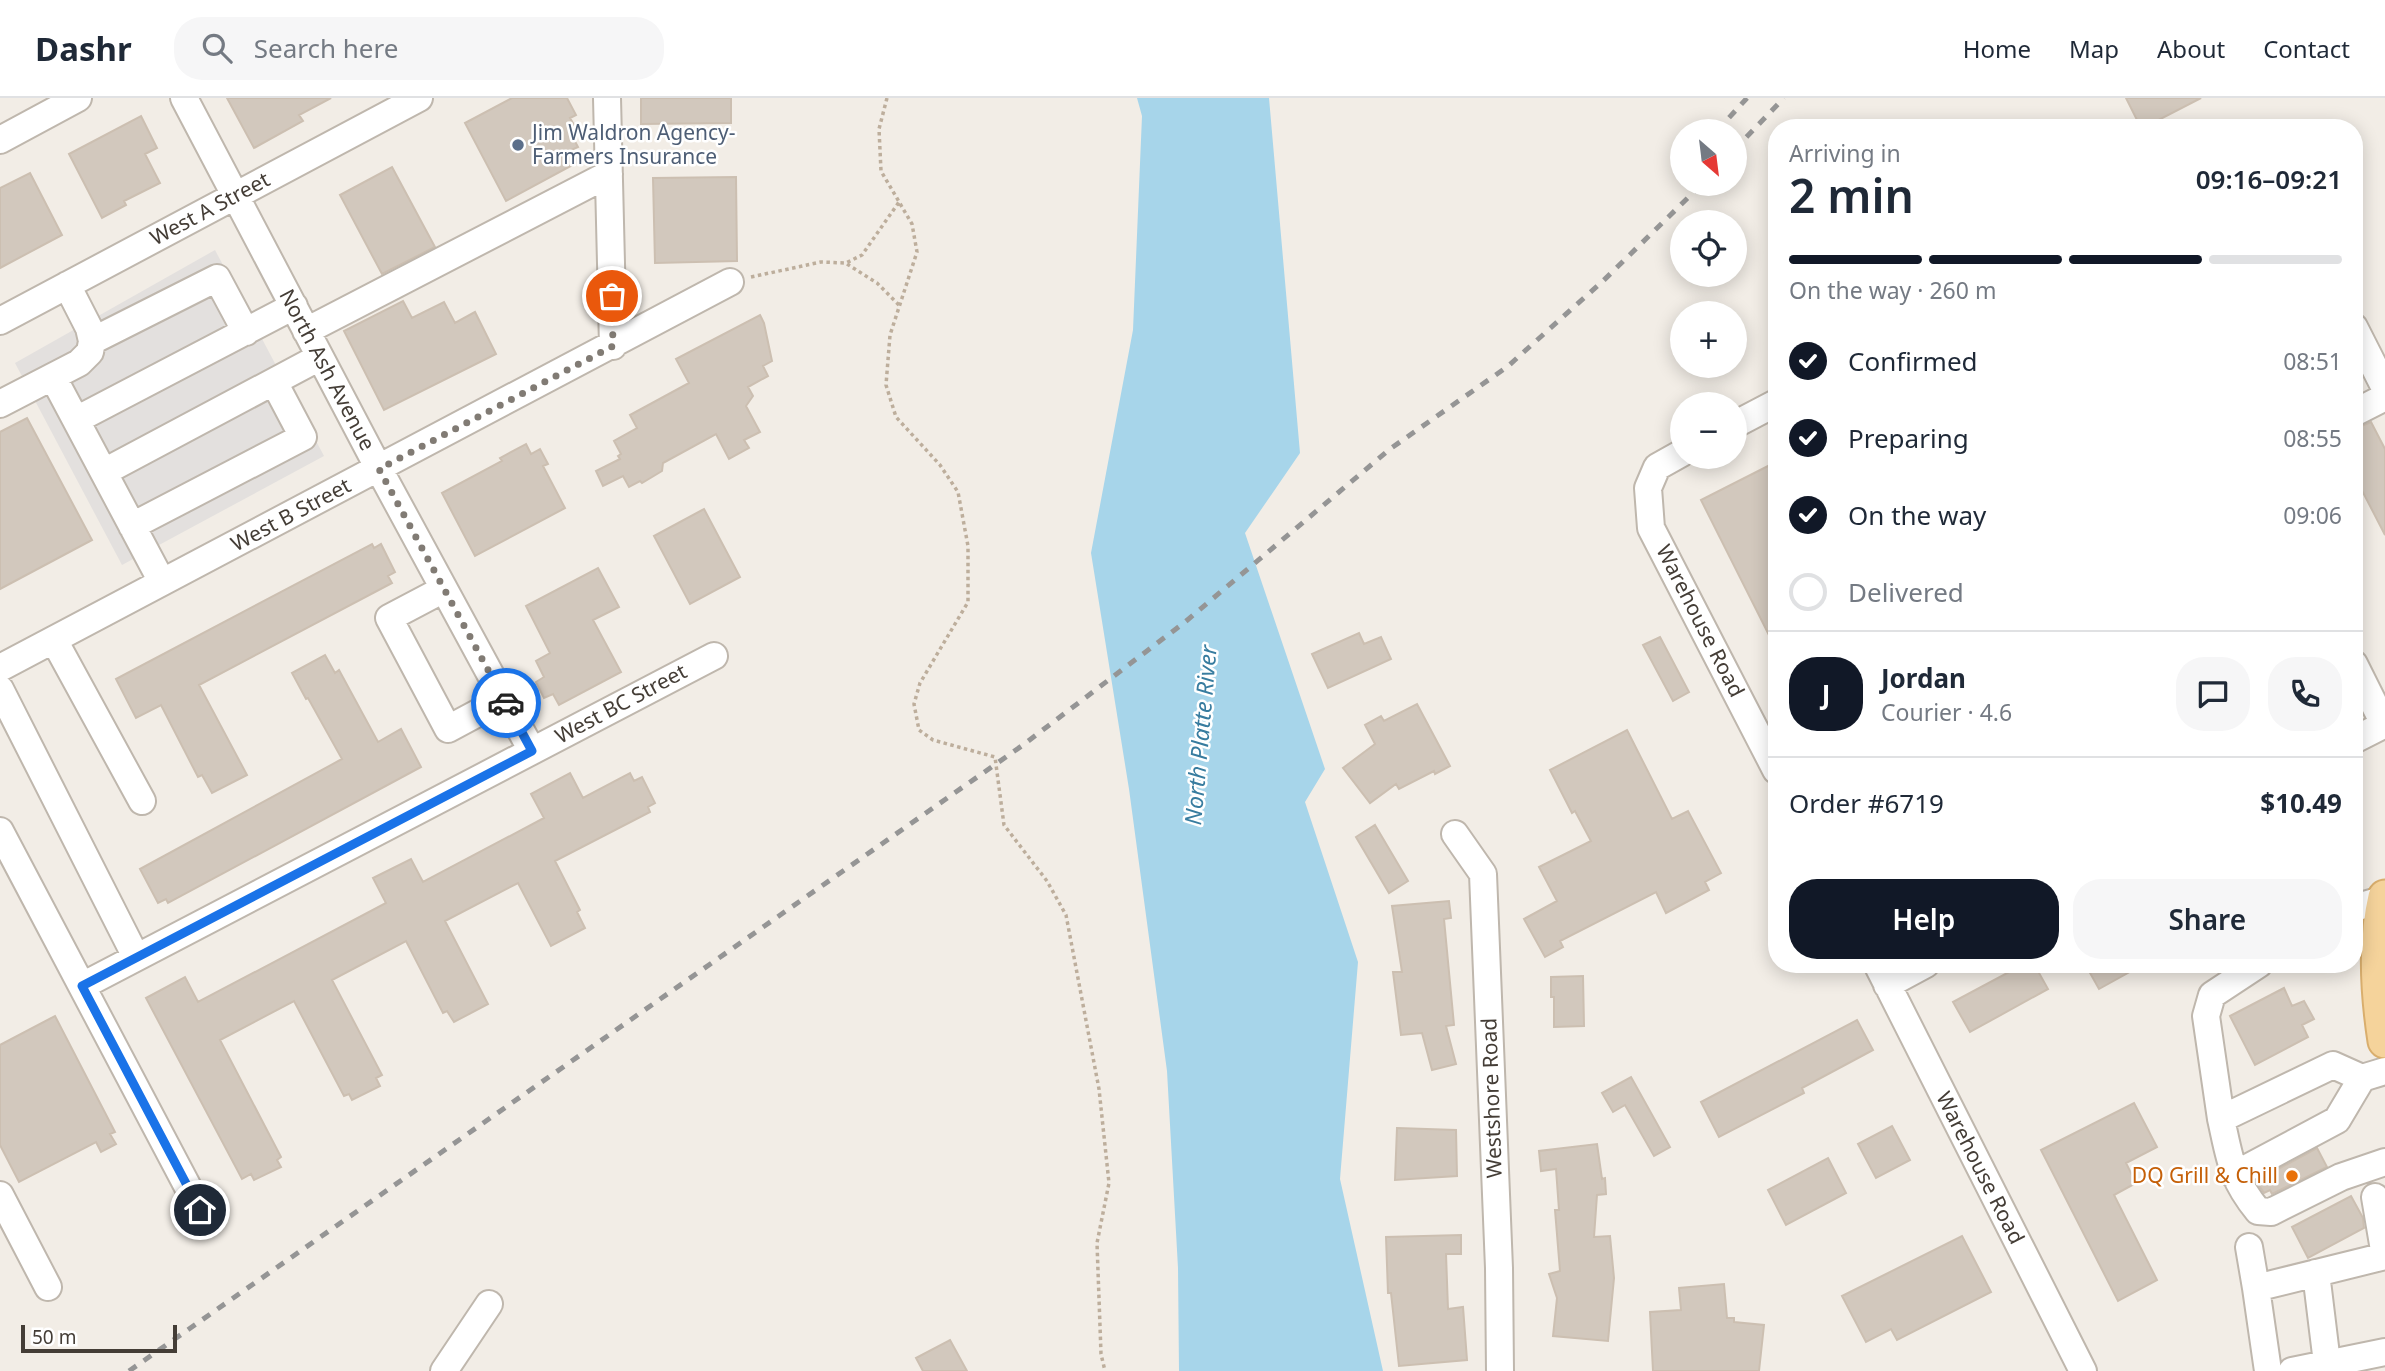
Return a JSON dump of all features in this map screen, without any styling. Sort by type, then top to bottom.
[{"type":"main road","points":[[2385,898],[2381,914],[2378,967],[2385,1041]]},
{"type":"street","points":[[0,140],[78,98]]},
{"type":"street","name":"North Ash Avenue","points":[[184,98],[379,469],[532,751]]},
{"type":"street","name":"West A Street","points":[[0,321],[419,98]]},
{"type":"street","points":[[607,98],[613,346]]},
{"type":"street","points":[[306,331],[609,174]]},
{"type":"street","points":[[92,341],[217,278],[246,332]]},
{"type":"street","name":"West B Street","points":[[0,668],[730,282]]},
{"type":"street","points":[[0,404],[85,358],[90,352],[92,341],[89,328],[67,285]]},
{"type":"street","points":[[76,420],[294,306]]},
{"type":"street","points":[[2363,345],[2385,388]]},
{"type":"street","points":[[104,472],[320,357]]},
{"type":"street","points":[[53,376],[162,582]]},
{"type":"street","points":[[132,526],[303,437],[274,382]]},
{"type":"street","points":[[2363,408],[2385,397]]},
{"type":"street","points":[[1747,418],[1768,407]]},
{"type":"street","name":"Warehouse Road","points":[[1670,460],[1657,467],[1648,488],[1651,528],[1768,755]]},
{"type":"street","points":[[444,589],[389,618],[448,729],[504,699]]},
{"type":"street","points":[[54,640],[142,801]]},
{"type":"street","name":"West BC Street","points":[[82,986],[715,656]]},
{"type":"street","points":[[2363,681],[2385,724],[2363,735]]},
{"type":"street","points":[[0,689],[136,957]]},
{"type":"street","points":[[0,831],[200,1210]]},
{"type":"street","name":"Westshore Road","points":[[1455,834],[1483,874],[1499,1268],[1500,1371]]},
{"type":"street","points":[[2363,905],[2385,898]]},
{"type":"street","points":[[2245,973],[2212,995],[2206,1016],[2221,1119],[2234,1175],[2242,1191],[2258,1211],[2271,1212],[2341,1177],[2385,1162]]},
{"type":"street","name":"Warehouse Road","points":[[1882,974],[2083,1371]]},
{"type":"street","points":[[2221,1119],[2333,1065],[2374,1075],[2337,1120],[2234,1175]]},
{"type":"street","points":[[0,1195],[48,1287]]},
{"type":"street","points":[[2256,1288],[2385,1256],[2375,1197]]},
{"type":"street","points":[[2249,1247],[2268,1371]]},
{"type":"street","points":[[2316,1273],[2327,1363]]},
{"type":"street","points":[[458,1364],[489,1304]]},
{"type":"street","points":[[2292,1371],[2385,1352]]},
{"type":"path","points":[[887,98],[878,129],[881,171],[912,224],[917,252],[890,335],[886,385],[896,417],[940,465],[958,492],[968,546],[968,602],[920,683],[914,704],[919,730],[933,740],[995,757],[1004,825],[1047,881],[1066,915],[1099,1089],[1109,1183],[1097,1243],[1101,1354],[1105,1371]]},
{"type":"path","points":[[846,263],[862,254],[899,202]]},
{"type":"path","points":[[730,282],[821,262],[846,263],[877,282],[900,306]]},
{"type":"shaded area","points":[[215,250],[324,456],[122,565],[15,363]]},
{"type":"water","name":"North Platte River","points":[[1137,98],[1269,98],[1300,453],[1245,533],[1325,769],[1305,802],[1358,962],[1340,1179],[1383,1371],[1179,1371],[1178,1268],[1167,1071],[1129,789],[1091,553],[1133,330],[1142,116]]},
{"type":"building","points":[[227,98],[331,98],[299,115],[303,121],[254,148]]},
{"type":"building","points":[[512,98],[567,98],[576,115],[570,118],[577,130],[571,134],[578,147],[571,150],[578,162],[506,201],[465,123]]},
{"type":"building","points":[[641,98],[731,98],[731,123],[641,124]]},
{"type":"building","points":[[2126,98],[2201,98],[2160,119],[2136,119]]},
{"type":"building","points":[[141,116],[157,148],[145,154],[160,183],[124,201],[126,205],[102,218],[69,154]]},
{"type":"building","points":[[392,167],[435,247],[382,274],[340,195]]},
{"type":"building","points":[[30,173],[62,235],[0,268],[0,188]]},
{"type":"building","points":[[736,177],[737,261],[655,263],[653,178]]},
{"type":"building","points":[[403,301],[412,318],[444,302],[455,323],[475,312],[496,354],[384,410],[344,331]]},
{"type":"building","points":[[760,315],[772,361],[763,366],[768,376],[748,387],[753,396],[746,406],[760,432],[744,440],[749,448],[729,459],[716,434],[663,463],[662,471],[642,483],[640,481],[629,487],[623,476],[603,486],[596,471],[620,459],[618,456],[621,454],[614,441],[637,428],[630,415],[689,383],[676,359]]},
{"type":"building","points":[[27,418],[92,540],[0,589],[0,432]]},
{"type":"building","points":[[2371,422],[2385,449],[2385,535],[2363,492],[2363,425]]},
{"type":"building","points":[[526,444],[531,454],[540,449],[548,464],[543,466],[565,508],[475,556],[442,493],[502,461],[500,458]]},
{"type":"building","points":[[1768,466],[1768,633],[1701,500]]},
{"type":"building","points":[[704,509],[740,577],[690,604],[654,536]]},
{"type":"building","points":[[372,544],[374,548],[381,544],[395,572],[388,576],[392,583],[199,685],[247,775],[212,793],[202,775],[198,777],[161,705],[136,718],[116,679]]},
{"type":"building","points":[[598,568],[619,607],[593,620],[621,672],[559,705],[553,694],[544,698],[536,682],[544,677],[536,661],[550,653],[526,606]]},
{"type":"building","points":[[1359,633],[1364,644],[1381,637],[1391,659],[1328,688],[1312,654]]},
{"type":"building","points":[[1660,637],[1689,692],[1673,701],[1643,645]]},
{"type":"building","points":[[325,655],[335,673],[339,670],[378,742],[401,729],[421,767],[168,903],[166,899],[158,903],[140,869],[342,759],[292,673]]},
{"type":"building","points":[[1417,704],[1450,766],[1399,789],[1396,784],[1370,803],[1343,768],[1375,744],[1365,725],[1381,716],[1384,721]]},
{"type":"building","points":[[1627,730],[1672,819],[1688,811],[1721,873],[1705,882],[1709,890],[1666,913],[1656,892],[1560,941],[1563,947],[1545,957],[1524,919],[1557,901],[1539,867],[1591,841],[1575,811],[1572,813],[1550,770]]},
{"type":"building","points":[[570,773],[583,798],[630,773],[634,781],[642,777],[655,803],[648,807],[650,812],[555,861],[580,910],[577,912],[585,928],[551,946],[518,883],[445,921],[488,1004],[454,1022],[447,1011],[443,1013],[406,941],[332,980],[382,1075],[376,1078],[380,1086],[352,1100],[349,1094],[344,1096],[294,1001],[220,1040],[281,1157],[277,1160],[281,1167],[254,1180],[251,1174],[242,1179],[146,998],[185,977],[198,1002],[386,903],[373,878],[411,859],[423,882],[544,818],[531,794]]},
{"type":"building","points":[[1375,825],[1408,881],[1389,893],[1356,837]]},
{"type":"building","points":[[1449,901],[1451,918],[1444,919],[1454,1025],[1446,1026],[1456,1064],[1432,1070],[1422,1033],[1401,1035],[1393,972],[1402,972],[1392,906]]},
{"type":"building","points":[[2007,973],[2039,973],[2048,989],[1970,1032],[1953,1002]]},
{"type":"building","points":[[2090,973],[2128,973],[2099,989]]},
{"type":"building","points":[[1583,976],[1584,1026],[1554,1027],[1551,977]]},
{"type":"building","points":[[2284,988],[2292,1006],[2304,1001],[2314,1019],[2302,1025],[2308,1037],[2255,1065],[2230,1016]]},
{"type":"building","points":[[55,1016],[115,1132],[110,1134],[116,1144],[101,1152],[96,1142],[19,1182],[0,1145],[0,1045]]},
{"type":"building","points":[[1857,1020],[1873,1050],[1802,1088],[1804,1093],[1719,1137],[1701,1102]]},
{"type":"building","points":[[1631,1077],[1670,1147],[1654,1156],[1625,1105],[1613,1112],[1602,1093]]},
{"type":"building","points":[[2134,1103],[2157,1147],[2126,1163],[2136,1183],[2114,1195],[2157,1280],[2118,1301],[2041,1150]]},
{"type":"building","points":[[1892,1126],[1910,1160],[1876,1178],[1858,1144]]},
{"type":"building","points":[[1397,1128],[1456,1130],[1457,1176],[1395,1180]]},
{"type":"building","points":[[1597,1144],[1606,1194],[1597,1195],[1594,1237],[1610,1236],[1614,1278],[1608,1341],[1553,1336],[1557,1298],[1549,1274],[1560,1271],[1555,1210],[1559,1210],[1556,1169],[1541,1171],[1539,1151]]},
{"type":"building","name":"DQ Grill & Chill","points":[[2317,1148],[2327,1167],[2272,1194],[2270,1190],[2264,1193],[2256,1181]]},
{"type":"building","points":[[1828,1158],[1846,1193],[1786,1225],[1768,1190]]},
{"type":"building","points":[[2351,1196],[2363,1218],[2364,1228],[2308,1258],[2292,1227]]},
{"type":"building","points":[[1461,1235],[1461,1254],[1446,1254],[1448,1309],[1463,1307],[1467,1360],[1399,1366],[1391,1293],[1388,1293],[1386,1237]]},
{"type":"building","points":[[1962,1236],[1991,1292],[1897,1340],[1891,1329],[1866,1342],[1842,1296]]},
{"type":"building","points":[[1724,1284],[1727,1318],[1734,1318],[1734,1322],[1764,1325],[1759,1371],[1653,1371],[1650,1312],[1681,1310],[1679,1288]]},
{"type":"building","points":[[950,1340],[967,1371],[923,1371],[916,1358]]},
{"type":"railway","points":[[1728,119],[1747,98]]},
{"type":"railway","points":[[1747,136],[1784,98]]},
{"type":"railway","points":[[129,1371],[1023,745],[1185,622],[1390,449],[1507,367],[1603,281],[1690,196]]},
{"type":"way so far","points":[[506,703],[379,469],[613,346],[612,296]]},
{"type":"place","name":"Jim Waldron Agency- Farmers Insurance","points":[[518,145]]},
{"type":"place","name":"DQ Grill & Chill","points":[[2292,1176]]},
{"type":"route","points":[[200,1210],[82,986],[532,751],[506,703]]}]
